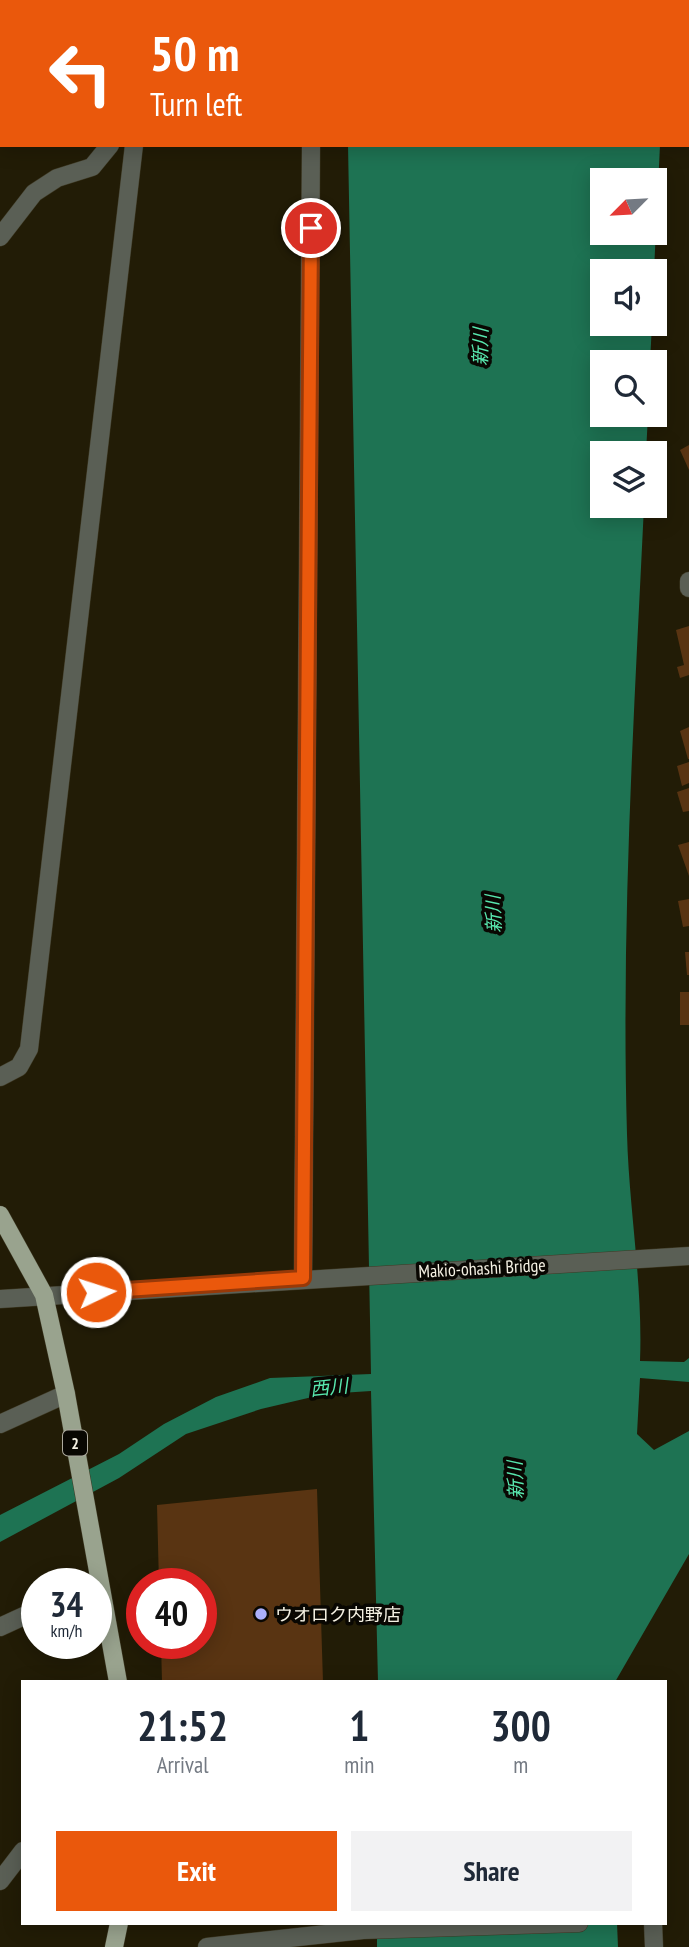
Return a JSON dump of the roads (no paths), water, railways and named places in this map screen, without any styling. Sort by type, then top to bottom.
[{"type":"main road","name":"2","points":[[0,1215],[44,1295],[66,1394],[93,1568]]},
{"type":"main road","name":"2","points":[[112,1656],[118,1680]]},
{"type":"main road","points":[[114,1947],[119,1925]]},
{"type":"street","points":[[0,237],[34,193],[57,178],[92,167],[108,147]]},
{"type":"street","points":[[0,1077],[19,1067],[29,1049],[134,147]]},
{"type":"street","points":[[303,1278],[311,147]]},
{"type":"street","points":[[689,581],[689,588]]},
{"type":"street","name":"Makio-ohashi Bridge","points":[[0,1299],[689,1256]]},
{"type":"street","points":[[0,1424],[66,1394]]},
{"type":"street","points":[[0,1628],[21,1618]]},
{"type":"street","points":[[0,1881],[21,1854]]},
{"type":"street","points":[[208,1947],[544,1925]]},
{"type":"street","points":[[653,1925],[654,1947]]},
{"type":"water","points":[[348,147],[660,147],[659,168],[590,168],[590,245],[655,245],[655,259],[590,259],[590,336],[651,336],[651,350],[590,350],[590,427],[647,427],[647,441],[590,441],[590,518],[643,518],[626,977],[630,1191],[640,1304],[640,1361],[684,1362],[689,1358],[689,1382],[640,1378],[637,1434],[654,1450],[689,1431],[689,1554],[616,1680],[378,1680],[371,1391],[325,1394],[261,1409],[186,1434],[119,1478],[0,1542],[0,1515],[119,1454],[164,1424],[216,1397],[270,1378],[371,1374]]},
{"type":"water","points":[[377,1925],[617,1925],[618,1947],[377,1947]]},
{"type":"place","name":"ウオロク内野店","points":[[261,1614]]},
{"type":"water label","name":"新川","points":[[480,347]]},
{"type":"water label","name":"新川","points":[[493,914]]},
{"type":"water label","name":"西川","points":[[329,1387]]},
{"type":"water label","name":"新川","points":[[515,1480]]}]
